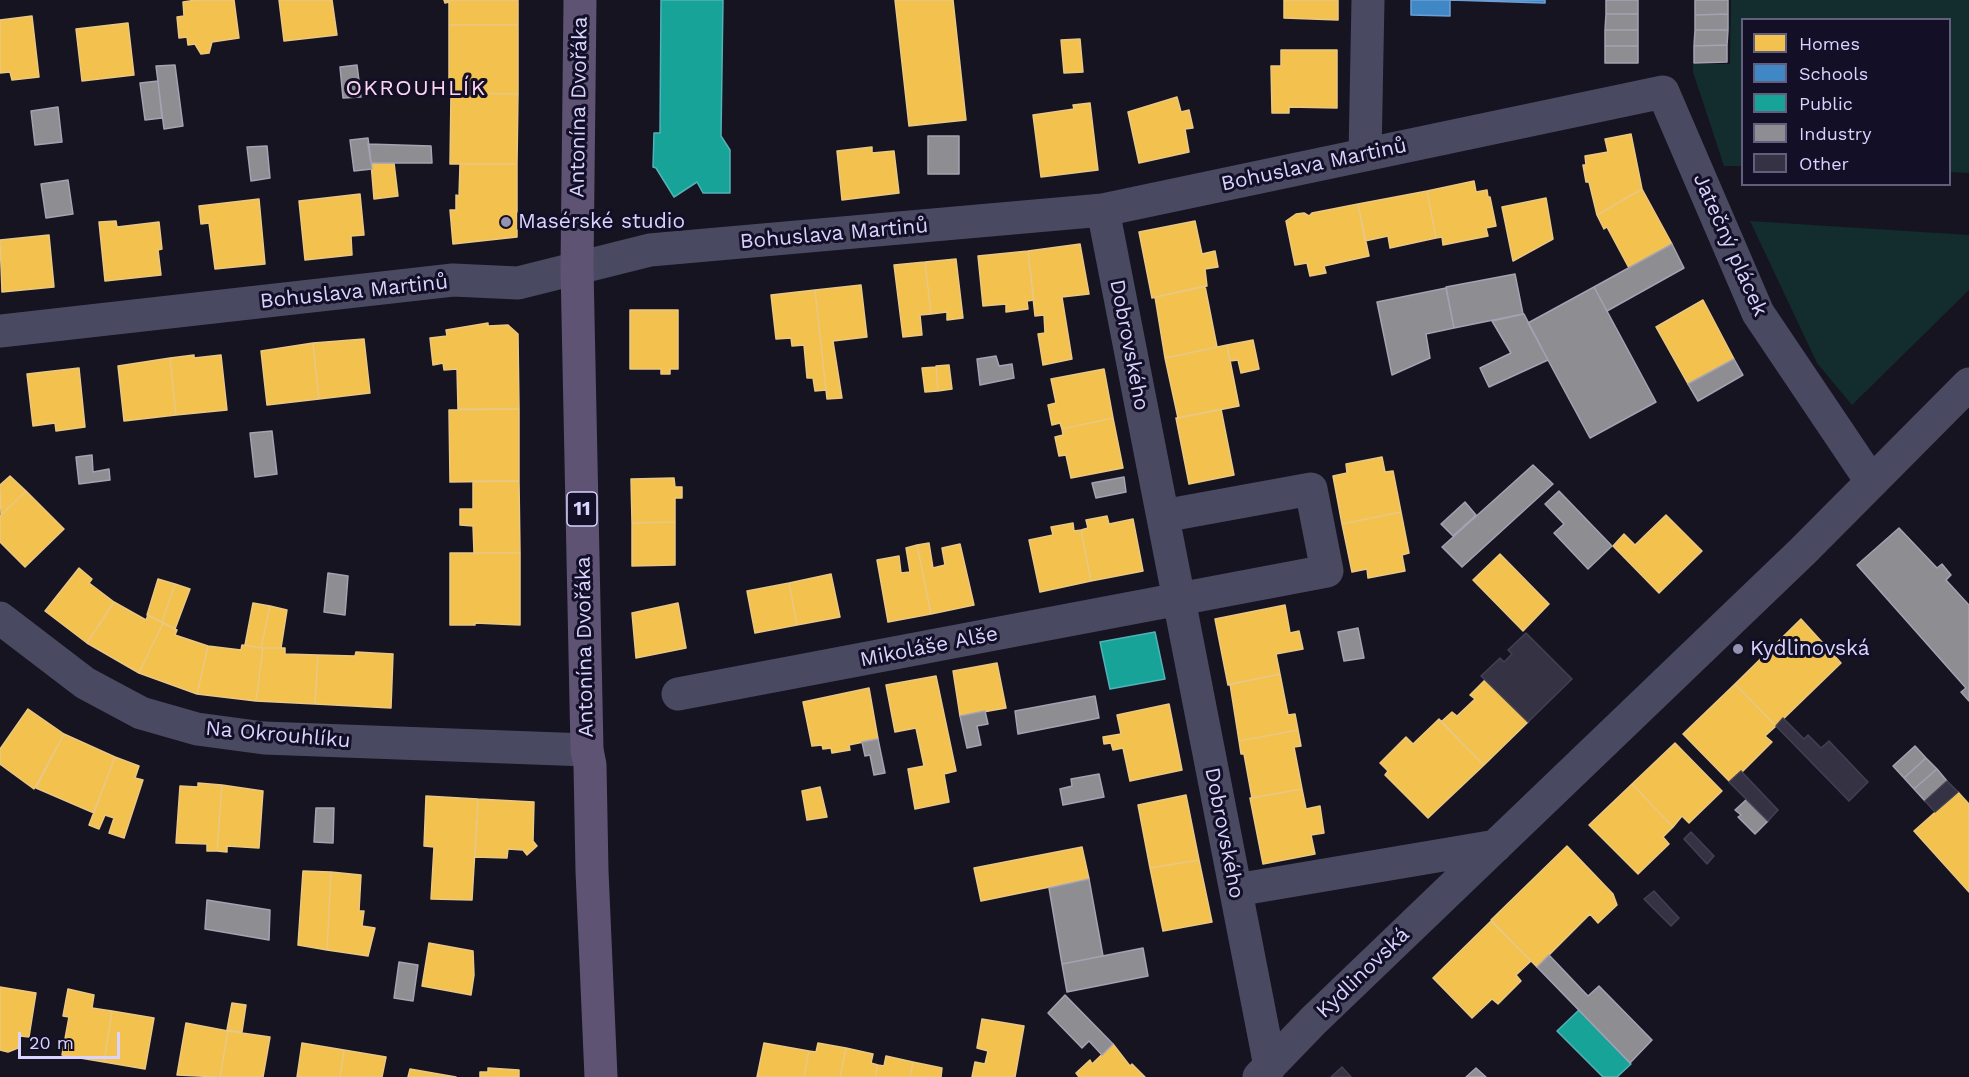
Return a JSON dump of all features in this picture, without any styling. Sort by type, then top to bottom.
[{"type":"main road","name":"Antonína Dvořáka","points":[[580,0],[578,268],[587,750],[590,765],[601,1077]]},
{"type":"street","points":[[1365,154],[1368,0]]},
{"type":"street","name":"Bohuslava Martinů","points":[[0,331],[453,280],[519,283],[656,250],[1103,210],[1663,92]]},
{"type":"street","name":"Jatečný plácek","points":[[1663,92],[1758,313],[1870,481]]},
{"type":"street","name":"Dobrovského","points":[[1103,210],[1236,890],[1264,1072]]},
{"type":"street","name":"Kydlinovská","points":[[1264,1072],[1314,1020],[1803,551],[1870,481],[1969,384]]},
{"type":"street","points":[[1162,516],[1311,489],[1327,571],[1179,600]]},
{"type":"street","name":"Mikoláše Alše","points":[[678,694],[1179,600]]},
{"type":"street","name":"Na Okrouhlíku","points":[[0,618],[85,683],[141,714],[197,729],[264,738],[587,750]]},
{"type":"street","points":[[1236,890],[1496,846]]},
{"type":"green space","points":[[1731,0],[1969,0],[1969,173],[1951,172],[1951,18],[1741,18],[1741,166],[1724,166],[1693,72],[1693,64],[1730,64]]},
{"type":"green space","points":[[1750,221],[1969,235],[1969,290],[1852,405],[1817,363]]},
{"type":"building: Homes","points":[[234,0],[239,38],[212,42],[209,53],[201,54],[195,44],[188,45],[187,37],[179,38],[177,17],[184,16],[183,2]]},
{"type":"building: Homes","points":[[279,0],[332,0],[337,35],[284,41]]},
{"type":"building: Homes","points":[[444,0],[518,0],[518,25],[449,25],[449,2],[445,3]]},
{"type":"building: Homes","points":[[895,0],[953,0],[966,120],[909,126]]},
{"type":"building: Homes","points":[[1284,0],[1338,0],[1338,20],[1284,18]]},
{"type":"building: Homes","points":[[32,16],[39,77],[12,80],[10,72],[0,73],[0,20]]},
{"type":"building: Homes","points":[[128,23],[134,75],[82,81],[76,29]]},
{"type":"building: Homes","points":[[449,25],[518,25],[518,94],[449,93]]},
{"type":"building: Homes","points":[[1080,39],[1083,72],[1064,73],[1061,40]]},
{"type":"building: Homes","points":[[1281,50],[1337,50],[1337,108],[1289,107],[1289,113],[1272,113],[1271,66],[1281,66]]},
{"type":"building: Homes","points":[[451,93],[518,94],[517,164],[450,164]]},
{"type":"building: Homes","points":[[1177,97],[1181,112],[1189,110],[1193,128],[1185,129],[1189,152],[1139,163],[1128,112]]},
{"type":"building: Homes","points":[[1090,103],[1098,170],[1041,177],[1033,115],[1074,109],[1073,105]]},
{"type":"building: Homes","points":[[1631,134],[1642,189],[1597,215],[1589,182],[1586,182],[1583,165],[1586,165],[1585,156],[1608,152],[1605,139]]},
{"type":"building: Homes","points":[[872,147],[872,153],[894,151],[899,193],[842,200],[837,151]]},
{"type":"building: Homes","points":[[371,163],[394,163],[398,196],[374,199]]},
{"type":"building: Homes","points":[[460,164],[517,164],[517,237],[453,244],[450,210],[456,210]]},
{"type":"building: Homes","points":[[1474,181],[1476,192],[1487,190],[1496,226],[1486,228],[1488,236],[1443,245],[1442,237],[1436,238],[1427,191]]},
{"type":"building: Homes","points":[[1642,189],[1672,244],[1629,268],[1607,227],[1604,229],[1597,215]]},
{"type":"building: Homes","points":[[1427,191],[1436,238],[1390,248],[1388,236],[1365,241],[1358,204]]},
{"type":"building: Homes","points":[[360,194],[364,235],[351,236],[352,255],[305,260],[299,201]]},
{"type":"building: Homes","points":[[1546,198],[1553,239],[1513,261],[1502,207]]},
{"type":"building: Homes","points":[[259,199],[265,264],[215,269],[209,223],[201,224],[199,206]]},
{"type":"building: Homes","points":[[1358,204],[1369,256],[1324,266],[1326,273],[1310,276],[1307,263],[1295,265],[1286,221],[1296,214],[1304,213],[1309,216],[1312,213]]},
{"type":"building: Homes","points":[[116,221],[117,227],[159,222],[162,249],[158,250],[161,275],[105,281],[99,222]]},
{"type":"building: Homes","points":[[1195,221],[1202,254],[1215,251],[1218,267],[1205,269],[1207,286],[1152,298],[1139,232]]},
{"type":"building: Homes","points":[[49,235],[54,287],[2,292],[0,240]]},
{"type":"building: Homes","points":[[1080,244],[1089,294],[1062,297],[1072,359],[1043,365],[1038,334],[1045,333],[1044,315],[1035,316],[1028,251]]},
{"type":"building: Homes","points":[[1028,251],[1034,300],[1027,301],[1028,309],[1006,312],[1006,304],[983,306],[978,256]]},
{"type":"building: Homes","points":[[956,259],[963,318],[947,320],[947,312],[931,314],[925,262]]},
{"type":"building: Homes","points":[[925,262],[931,314],[920,315],[922,335],[903,337],[894,265]]},
{"type":"building: Homes","points":[[861,285],[867,337],[833,341],[842,398],[827,399],[815,290]]},
{"type":"building: Homes","points":[[1205,286],[1217,347],[1165,358],[1155,297]]},
{"type":"building: Homes","points":[[815,290],[826,390],[815,391],[813,378],[807,378],[804,345],[792,346],[791,338],[776,339],[771,295]]},
{"type":"building: Homes","points":[[1703,300],[1734,359],[1688,384],[1656,327]]},
{"type":"building: Homes","points":[[630,310],[678,310],[678,369],[670,369],[670,374],[661,374],[661,369],[630,369]]},
{"type":"building: Homes","points":[[488,323],[488,326],[508,325],[518,334],[519,409],[458,409],[457,369],[444,370],[443,363],[433,365],[430,338],[447,336],[446,330]]},
{"type":"building: Homes","points":[[364,339],[370,393],[319,399],[313,343]]},
{"type":"building: Homes","points":[[1253,340],[1259,369],[1241,373],[1238,360],[1230,361],[1227,345]]},
{"type":"building: Homes","points":[[313,343],[319,399],[267,405],[261,351]]},
{"type":"building: Homes","points":[[1227,345],[1239,406],[1178,418],[1165,358]]},
{"type":"building: Homes","points":[[194,355],[194,358],[221,355],[227,410],[176,415],[170,358]]},
{"type":"building: Homes","points":[[170,358],[176,415],[124,421],[118,366]]},
{"type":"building: Homes","points":[[949,365],[952,389],[938,391],[936,366]]},
{"type":"building: Homes","points":[[936,367],[938,391],[925,392],[922,368]]},
{"type":"building: Homes","points":[[79,368],[85,427],[56,431],[55,423],[33,426],[27,374]]},
{"type":"building: Homes","points":[[1104,369],[1113,418],[1062,429],[1060,423],[1052,425],[1048,405],[1056,403],[1051,379]]},
{"type":"building: Homes","points":[[519,409],[519,481],[450,482],[449,410]]},
{"type":"building: Homes","points":[[1221,409],[1234,475],[1189,484],[1176,418]]},
{"type":"building: Homes","points":[[1113,418],[1123,468],[1071,478],[1066,455],[1059,456],[1055,437],[1063,435],[1062,429]]},
{"type":"building: Homes","points":[[1382,457],[1385,472],[1393,471],[1401,512],[1342,524],[1333,476],[1347,473],[1346,464]]},
{"type":"building: Homes","points":[[10,476],[26,491],[1,515],[0,485]]},
{"type":"building: Homes","points":[[674,478],[675,487],[682,487],[682,498],[675,498],[675,522],[632,523],[631,479]]},
{"type":"building: Homes","points":[[473,481],[519,481],[520,553],[474,553],[473,526],[460,525],[460,509],[473,509]]},
{"type":"building: Homes","points":[[26,491],[64,529],[25,567],[0,542],[0,516]]},
{"type":"building: Homes","points":[[1401,512],[1409,553],[1402,555],[1405,571],[1368,578],[1367,569],[1352,572],[1342,524]]},
{"type":"building: Homes","points":[[1666,515],[1702,551],[1659,593],[1613,546],[1624,534],[1635,545]]},
{"type":"building: Homes","points":[[1107,516],[1109,524],[1133,519],[1143,571],[1091,581],[1081,530],[1088,528],[1086,520]]},
{"type":"building: Homes","points":[[675,522],[675,565],[632,566],[632,523]]},
{"type":"building: Homes","points":[[1073,523],[1074,531],[1081,530],[1091,581],[1040,592],[1029,540],[1053,535],[1051,527]]},
{"type":"building: Homes","points":[[929,543],[933,568],[945,565],[942,548],[960,544],[974,605],[931,614],[917,545]]},
{"type":"building: Homes","points":[[917,545],[931,614],[888,622],[877,560],[899,556],[901,573],[910,572],[906,548]]},
{"type":"building: Homes","points":[[450,553],[520,553],[520,625],[475,623],[475,625],[450,625]]},
{"type":"building: Homes","points":[[1500,554],[1549,604],[1523,631],[1473,580]]},
{"type":"building: Homes","points":[[79,568],[92,579],[89,583],[114,602],[87,643],[45,611]]},
{"type":"building: Homes","points":[[831,574],[840,617],[797,625],[789,583]]},
{"type":"building: Homes","points":[[158,579],[175,584],[162,622],[147,615]]},
{"type":"building: Homes","points":[[789,583],[797,625],[755,633],[747,591]]},
{"type":"building: Homes","points":[[175,584],[190,589],[175,629],[162,622]]},
{"type":"building: Homes","points":[[114,602],[146,620],[148,615],[163,623],[139,673],[87,643]]},
{"type":"building: Homes","points":[[253,603],[270,606],[261,648],[245,645]]},
{"type":"building: Homes","points":[[678,603],[686,648],[636,658],[632,613]]},
{"type":"building: Homes","points":[[1285,605],[1290,633],[1299,631],[1303,649],[1276,654],[1280,674],[1228,685],[1215,619]]},
{"type":"building: Homes","points":[[270,606],[287,610],[281,648],[261,648]]},
{"type":"building: Homes","points":[[1801,619],[1841,663],[1776,726],[1735,684]]},
{"type":"building: Homes","points":[[163,623],[177,630],[175,635],[208,646],[197,694],[139,673]]},
{"type":"building: Homes","points":[[242,645],[263,648],[256,701],[197,694],[208,646],[241,650]]},
{"type":"building: Homes","points":[[263,648],[285,648],[285,654],[318,655],[315,704],[256,701]]},
{"type":"building: Homes","points":[[356,652],[393,654],[391,708],[315,704],[318,655],[355,656]]},
{"type":"building: Homes","points":[[997,663],[1006,708],[960,716],[953,671]]},
{"type":"building: Homes","points":[[1280,674],[1288,715],[1295,714],[1298,730],[1239,741],[1230,684]]},
{"type":"building: Homes","points":[[936,676],[956,771],[944,774],[949,802],[915,809],[908,769],[924,766],[916,728],[895,732],[886,685]]},
{"type":"building: Homes","points":[[1485,680],[1528,722],[1484,765],[1441,722],[1452,712],[1457,716],[1475,699],[1470,695]]},
{"type":"building: Homes","points":[[1735,684],[1776,726],[1765,736],[1772,742],[1731,783],[1683,734]]},
{"type":"building: Homes","points":[[869,688],[878,739],[849,745],[850,750],[832,753],[831,748],[823,749],[822,745],[812,746],[803,702]]},
{"type":"building: Homes","points":[[1169,704],[1182,770],[1130,781],[1123,748],[1113,750],[1111,743],[1104,744],[1103,737],[1121,734],[1117,715]]},
{"type":"building: Homes","points":[[28,709],[64,734],[34,789],[0,764],[0,749]]},
{"type":"building: Homes","points":[[1439,719],[1484,765],[1428,818],[1385,775],[1388,771],[1380,763],[1406,737],[1413,744]]},
{"type":"building: Homes","points":[[1298,730],[1301,746],[1294,747],[1302,789],[1252,798],[1244,754],[1241,754],[1239,741]]},
{"type":"building: Homes","points":[[64,734],[115,757],[94,813],[36,788]]},
{"type":"building: Homes","points":[[1675,743],[1722,791],[1689,823],[1682,816],[1673,827],[1632,784]]},
{"type":"building: Homes","points":[[115,757],[139,766],[135,778],[143,780],[124,838],[109,833],[114,818],[105,815],[99,829],[89,825]]},
{"type":"building: Homes","points":[[198,783],[222,785],[217,851],[207,851],[207,844],[176,843],[180,786],[198,787]]},
{"type":"building: Homes","points":[[1632,784],[1673,827],[1663,837],[1669,844],[1638,874],[1589,825]]},
{"type":"building: Homes","points":[[222,785],[263,791],[259,848],[227,846],[227,852],[217,851]]},
{"type":"building: Homes","points":[[820,787],[827,817],[807,820],[802,791]]},
{"type":"building: Homes","points":[[1302,789],[1306,809],[1320,806],[1324,833],[1311,835],[1315,854],[1263,864],[1250,798]]},
{"type":"building: Homes","points":[[1958,792],[1969,804],[1969,892],[1914,831]]},
{"type":"building: Homes","points":[[1186,795],[1199,860],[1150,868],[1138,805]]},
{"type":"building: Homes","points":[[426,796],[478,799],[472,900],[431,899],[434,847],[424,846]]},
{"type":"building: Homes","points":[[478,799],[534,802],[533,841],[537,846],[527,855],[523,850],[508,849],[507,858],[475,857]]},
{"type":"building: Homes","points":[[1567,846],[1613,894],[1617,905],[1598,923],[1590,914],[1537,967],[1491,920]]},
{"type":"building: Homes","points":[[1082,847],[1089,879],[981,901],[974,868]]},
{"type":"building: Homes","points":[[1199,860],[1212,922],[1163,931],[1150,868]]},
{"type":"building: Homes","points":[[303,871],[331,872],[327,950],[298,945]]},
{"type":"building: Homes","points":[[331,872],[361,875],[359,911],[364,911],[362,926],[375,928],[368,956],[327,950]]},
{"type":"building: Homes","points":[[1491,921],[1531,961],[1516,975],[1521,981],[1498,1004],[1492,999],[1472,1018],[1433,978]]},
{"type":"building: Homes","points":[[429,943],[473,951],[474,975],[471,995],[422,986]]},
{"type":"building: Homes","points":[[0,987],[36,993],[29,1037],[20,1036],[18,1048],[8,1052],[0,1050]]},
{"type":"building: Homes","points":[[68,989],[94,995],[92,1008],[112,1011],[104,1062],[62,1055],[69,1017],[63,1016]]},
{"type":"building: Homes","points":[[232,1003],[246,1005],[242,1032],[227,1030]]},
{"type":"building: Homes","points":[[112,1011],[154,1018],[145,1069],[104,1062]]},
{"type":"building: Homes","points":[[982,1019],[1024,1026],[1015,1077],[972,1077],[975,1062],[985,1064],[988,1051],[977,1048]]},
{"type":"building: Homes","points":[[186,1023],[228,1031],[220,1077],[177,1075]]},
{"type":"building: Homes","points":[[228,1031],[270,1037],[263,1077],[220,1077]]},
{"type":"building: Homes","points":[[302,1043],[344,1050],[340,1077],[297,1077]]},
{"type":"building: Homes","points":[[764,1043],[809,1051],[804,1077],[757,1077]]},
{"type":"building: Homes","points":[[818,1043],[846,1048],[840,1077],[804,1077],[809,1051],[816,1052]]},
{"type":"building: Homes","points":[[1113,1044],[1130,1066],[1132,1064],[1145,1077],[1079,1077],[1076,1073],[1090,1060],[1092,1064]]},
{"type":"building: Homes","points":[[846,1048],[873,1054],[871,1063],[878,1065],[875,1077],[840,1077]]},
{"type":"building: Homes","points":[[344,1050],[386,1057],[382,1077],[340,1077]]},
{"type":"building: Homes","points":[[886,1056],[913,1062],[910,1077],[875,1077],[878,1065],[884,1066]]},
{"type":"building: Homes","points":[[913,1062],[942,1068],[941,1077],[910,1077]]},
{"type":"building: Homes","points":[[488,1068],[519,1070],[519,1077],[480,1077],[480,1072],[488,1072]]},
{"type":"building: Homes","points":[[410,1069],[456,1077],[408,1077]]},
{"type":"building: Schools","points":[[1411,0],[1450,0],[1450,16],[1411,15]]},
{"type":"building: Schools","points":[[1450,0],[1545,0],[1545,3]]},
{"type":"building: Public","points":[[661,0],[723,0],[721,136],[730,150],[730,193],[703,193],[697,182],[674,197],[656,168],[653,167],[654,133],[660,133]]},
{"type":"building: Public","points":[[1155,632],[1165,679],[1110,689],[1100,642]]},
{"type":"building: Public","points":[[1579,1010],[1631,1064],[1617,1077],[1603,1077],[1557,1031]]},
{"type":"building: Industry","points":[[1606,0],[1638,0],[1638,14],[1606,14]]},
{"type":"building: Industry","points":[[1695,0],[1728,0],[1728,14],[1695,15]]},
{"type":"building: Industry","points":[[1606,14],[1638,14],[1638,30],[1605,30]]},
{"type":"building: Industry","points":[[1728,14],[1728,30],[1695,30],[1695,15]]},
{"type":"building: Industry","points":[[1605,30],[1638,30],[1638,46],[1605,46]]},
{"type":"building: Industry","points":[[1695,30],[1728,30],[1727,45],[1694,46]]},
{"type":"building: Industry","points":[[1727,45],[1727,62],[1694,63],[1694,46]]},
{"type":"building: Industry","points":[[1605,46],[1638,46],[1638,63],[1605,63]]},
{"type":"building: Industry","points":[[175,65],[183,126],[164,129],[156,66]]},
{"type":"building: Industry","points":[[357,65],[361,97],[343,98],[340,67]]},
{"type":"building: Industry","points":[[158,81],[162,118],[145,120],[140,83]]},
{"type":"building: Industry","points":[[58,107],[62,142],[35,145],[31,111]]},
{"type":"building: Industry","points":[[928,136],[959,136],[959,174],[928,174]]},
{"type":"building: Industry","points":[[368,138],[372,169],[354,171],[350,140]]},
{"type":"building: Industry","points":[[368,144],[431,146],[432,163],[371,163]]},
{"type":"building: Industry","points":[[267,146],[270,178],[251,181],[247,147]]},
{"type":"building: Industry","points":[[68,180],[73,214],[46,218],[41,184]]},
{"type":"building: Industry","points":[[1672,244],[1684,268],[1607,311],[1594,287]]},
{"type":"building: Industry","points":[[1515,274],[1523,314],[1454,328],[1446,287]]},
{"type":"building: Industry","points":[[1594,287],[1656,402],[1590,438],[1528,323]]},
{"type":"building: Industry","points":[[1446,288],[1454,328],[1426,334],[1430,358],[1392,375],[1377,302]]},
{"type":"building: Industry","points":[[1524,314],[1548,360],[1489,387],[1480,368],[1511,353],[1492,321]]},
{"type":"building: Industry","points":[[996,356],[999,366],[1012,364],[1014,378],[980,385],[977,359]]},
{"type":"building: Industry","points":[[1734,359],[1743,375],[1698,401],[1688,384]]},
{"type":"building: Industry","points":[[272,431],[277,474],[255,477],[250,433]]},
{"type":"building: Industry","points":[[92,455],[93,472],[109,469],[110,480],[79,484],[76,457]]},
{"type":"building: Industry","points":[[1533,465],[1553,484],[1462,567],[1442,547]]},
{"type":"building: Industry","points":[[1124,477],[1126,492],[1096,498],[1092,483]]},
{"type":"building: Industry","points":[[1559,491],[1612,546],[1588,569],[1554,533],[1564,524],[1545,504]]},
{"type":"building: Industry","points":[[1465,502],[1476,515],[1453,536],[1441,524]]},
{"type":"building: Industry","points":[[1899,528],[1937,568],[1942,564],[1951,575],[1946,580],[1969,605],[1969,701],[1961,692],[1966,688],[1857,565]]},
{"type":"building: Industry","points":[[328,573],[348,576],[345,615],[324,612]]},
{"type":"building: Industry","points":[[1358,628],[1364,658],[1344,661],[1338,632]]},
{"type":"building: Industry","points":[[1095,696],[1099,718],[1018,734],[1015,711]]},
{"type":"building: Industry","points":[[985,711],[988,724],[977,726],[981,745],[967,748],[960,716]]},
{"type":"building: Industry","points":[[878,739],[885,773],[874,775],[870,755],[865,756],[862,742]]},
{"type":"building: Industry","points":[[1915,746],[1926,758],[1904,778],[1893,766]]},
{"type":"building: Industry","points":[[1926,758],[1937,769],[1914,789],[1904,778]]},
{"type":"building: Industry","points":[[1937,769],[1947,781],[1925,801],[1914,789]]},
{"type":"building: Industry","points":[[1099,774],[1104,797],[1063,805],[1060,789],[1072,786],[1071,779]]},
{"type":"building: Industry","points":[[1747,799],[1768,821],[1755,834],[1738,817],[1741,815],[1735,810]]},
{"type":"building: Industry","points":[[316,808],[334,808],[333,843],[314,842]]},
{"type":"building: Industry","points":[[1089,879],[1103,956],[1062,964],[1049,888]]},
{"type":"building: Industry","points":[[207,900],[270,910],[269,940],[205,929]]},
{"type":"building: Industry","points":[[1143,948],[1148,976],[1067,992],[1062,964]]},
{"type":"building: Industry","points":[[1549,955],[1588,996],[1599,986],[1652,1040],[1630,1063],[1537,967]]},
{"type":"building: Industry","points":[[399,962],[418,965],[413,1001],[394,998]]},
{"type":"building: Industry","points":[[1065,995],[1113,1044],[1102,1055],[1089,1041],[1082,1048],[1048,1013]]},
{"type":"building: Industry","points":[[1476,1068],[1486,1077],[1466,1077]]},
{"type":"building: Other","points":[[1526,633],[1572,679],[1528,722],[1481,676],[1500,658],[1504,662],[1512,654],[1508,650]]},
{"type":"building: Other","points":[[1783,718],[1804,739],[1808,735],[1821,748],[1829,741],[1868,782],[1849,801],[1776,726]]},
{"type":"building: Other","points":[[1741,771],[1778,810],[1768,821],[1729,782]]},
{"type":"building: Other","points":[[1947,781],[1958,792],[1935,812],[1925,801]]},
{"type":"building: Other","points":[[1691,832],[1714,856],[1707,864],[1684,839]]},
{"type":"building: Other","points":[[1654,891],[1679,918],[1671,926],[1644,899]]},
{"type":"building: Other","points":[[1342,1067],[1351,1077],[1331,1077]]},
{"type":"place","name":"Masérské studio","points":[[506,222]]},
{"type":"place","name":"Kydlinovská","points":[[1738,649]]},
{"type":"district","name":"OKROUHLÍK","points":[[416,89]]}]
